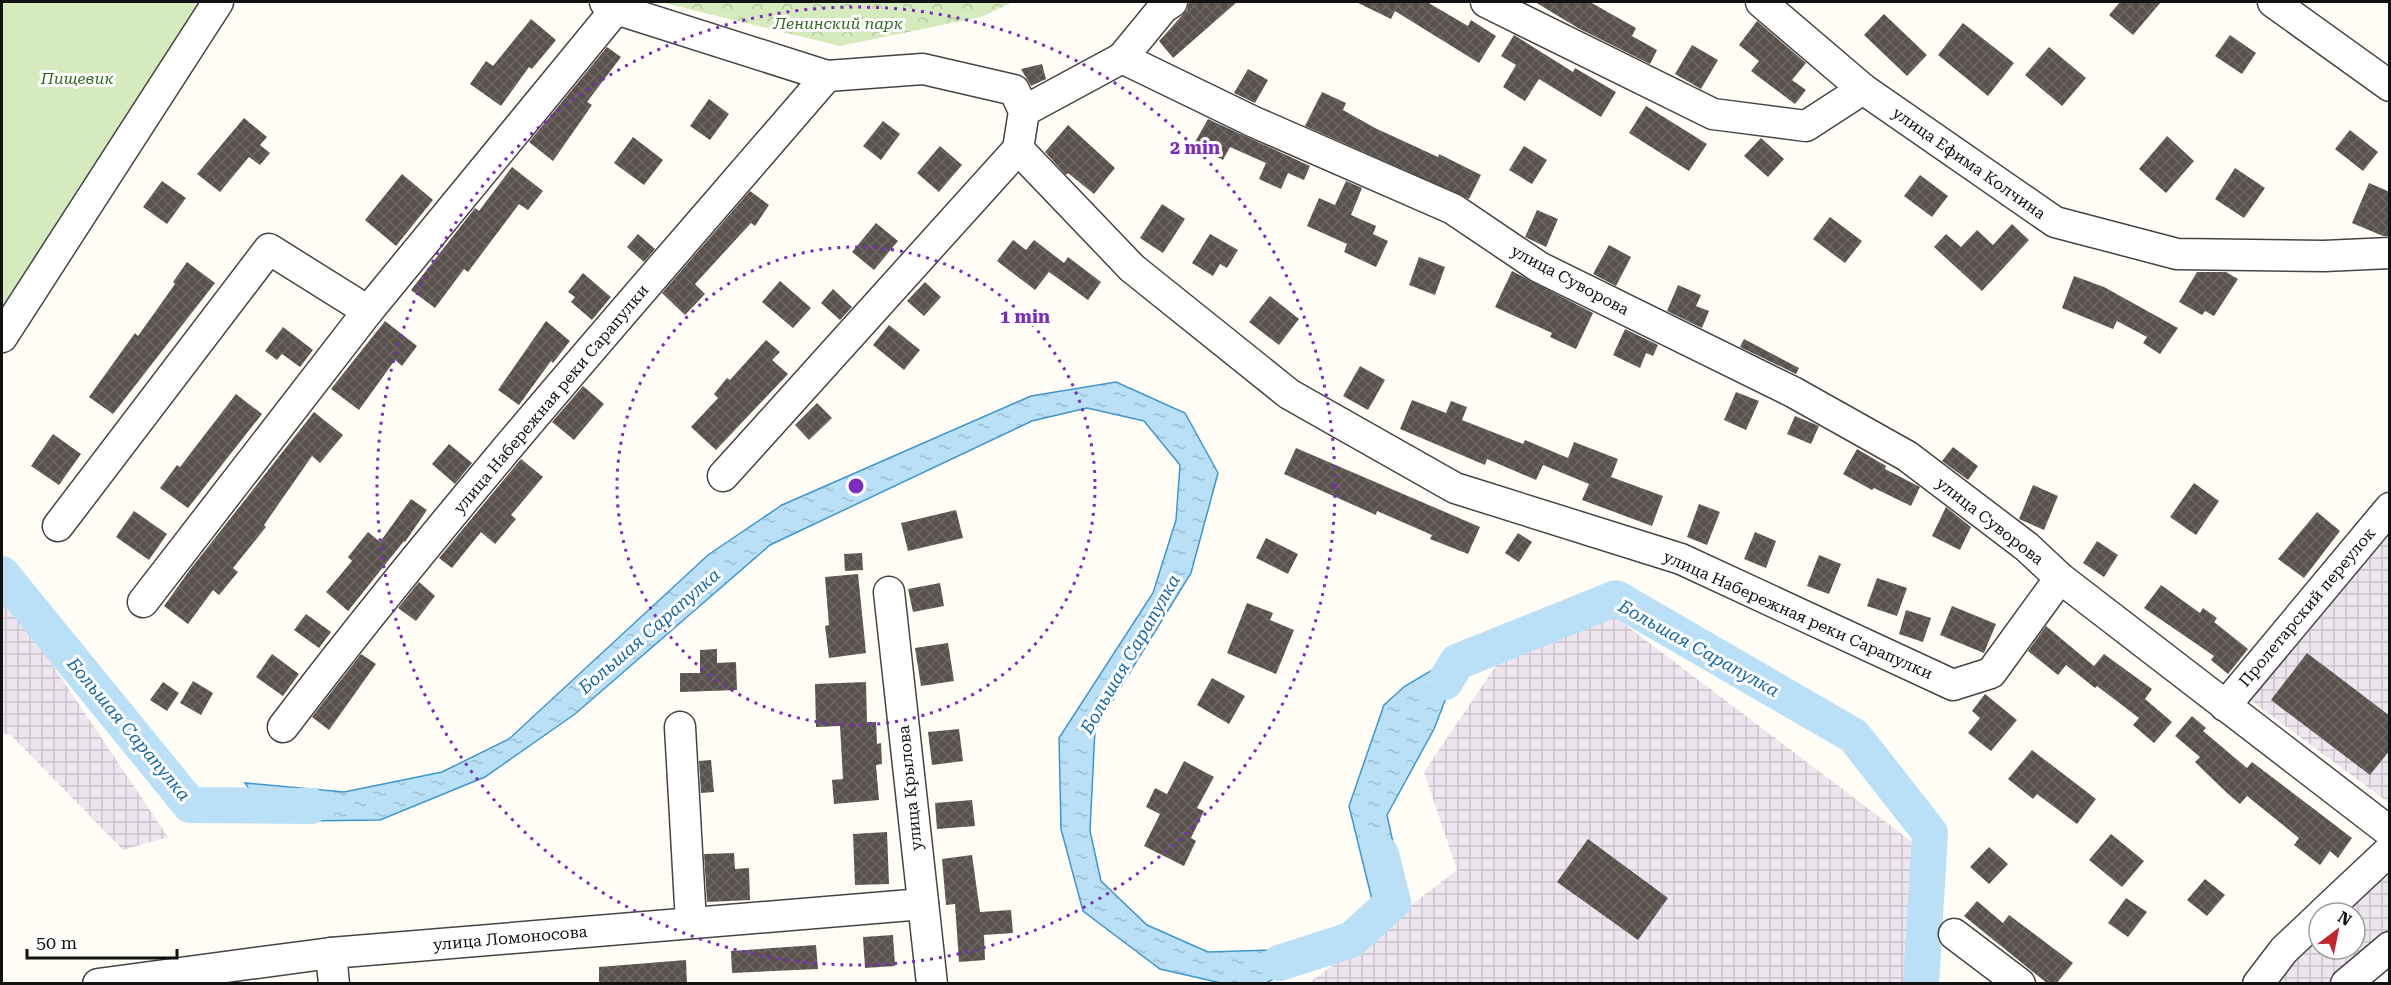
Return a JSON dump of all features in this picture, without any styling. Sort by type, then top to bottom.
[{"type":"street","points":[[2,337],[218,2]]},
{"type":"street","points":[[1024,111],[1122,58],[1163,8],[1172,2]]},
{"type":"street","points":[[1486,2],[1713,114],[1806,126],[1863,89]]},
{"type":"street","name":"улица Ефима Колчина","points":[[1761,2],[1863,89],[2055,222],[2177,254],[2324,256],[2390,253]]},
{"type":"street","points":[[2272,2],[2390,86]]},
{"type":"street","points":[[143,602],[368,311],[610,5],[827,76],[923,69],[1014,90],[1024,111],[1018,149],[723,476]]},
{"type":"street","name":"улица Суворова","points":[[1122,58],[1254,122],[1453,209],[1539,267],[1793,392],[1907,456],[2027,547],[2060,578]]},
{"type":"street","name":"улица Набережная реки Сарапулки","points":[[283,728],[358,629],[548,401],[827,76]]},
{"type":"street","name":"улица Набережная реки Сарапулки","points":[[1018,149],[1131,268],[1280,387],[1455,488],[1681,559],[1953,685],[1991,673],[2060,578]]},
{"type":"street","points":[[58,526],[269,249],[368,311]]},
{"type":"street","name":"Пролетарский переулок","points":[[2225,706],[2390,508]]},
{"type":"street","points":[[2060,578],[2390,832]]},
{"type":"street","name":"улица Крылова","points":[[889,592],[932,984]]},
{"type":"street","points":[[680,727],[691,923]]},
{"type":"street","points":[[2336,901],[2390,850]]},
{"type":"street","name":"улица Ломоносова","points":[[98,984],[332,953],[923,904]]},
{"type":"street","points":[[2258,984],[2284,950],[2307,928]]},
{"type":"street","points":[[1954,934],[2020,984]]},
{"type":"street","points":[[2346,984],[2390,947]]},
{"type":"street","points":[[332,953],[334,984]]},
{"type":"shaded area","points":[[2389,527],[2389,803],[2249,699]]},
{"type":"shaded area","points":[[2,590],[168,837],[123,850],[11,735],[2,733]]},
{"type":"shaded area","points":[[1615,617],[1915,844],[1909,983],[1308,984],[1457,870],[1424,772],[1512,642]]},
{"type":"shaded area","points":[[2389,860],[2389,932],[2367,951],[2367,901],[2346,901]]},
{"type":"shaded area","points":[[2307,940],[2307,961],[2356,961],[2331,983],[2267,984]]},
{"type":"green space","name":"Пищевик","points":[[2,2],[220,2],[2,323]]},
{"type":"green space","name":"Ленинский парк","points":[[660,2],[1013,2],[981,17],[840,46]]},
{"type":"water","points":[[1116,382],[1185,413],[1218,473],[1191,573],[1095,729],[1090,831],[1101,881],[1147,925],[1208,952],[1331,948],[1266,983],[1221,983],[1160,969],[1083,911],[1061,829],[1059,738],[1153,593],[1176,520],[1180,465],[1144,421],[1087,408],[1032,421],[770,545],[575,714],[485,777],[380,820],[302,821],[260,805],[245,783],[344,792],[442,772],[509,739],[708,555],[782,505],[1031,396]]},
{"type":"water","points":[[1475,645],[1487,665],[1451,685],[1434,729],[1387,815],[1404,893],[1375,912],[1349,806],[1384,705],[1405,686]]},
{"type":"building","points":[[1189,2],[1237,2],[1173,58],[1159,41],[1187,10]]},
{"type":"building","points":[[1356,2],[1427,2],[1468,26],[1471,20],[1496,36],[1479,63],[1395,11],[1391,19]]},
{"type":"building","points":[[1535,2],[1590,2],[1636,28],[1632,36],[1657,50],[1650,64],[1578,28]]},
{"type":"building","points":[[2120,2],[2161,2],[2133,35],[2109,15]]},
{"type":"building","points":[[1884,14],[1927,55],[1907,76],[1864,35]]},
{"type":"building","points":[[531,19],[556,40],[532,69],[529,67],[501,106],[470,84],[486,61],[493,66]]},
{"type":"building","points":[[1757,21],[1806,63],[1792,80],[1806,90],[1795,104],[1751,71],[1759,61],[1739,45]]},
{"type":"building","points":[[1963,23],[2014,63],[1988,96],[1938,55]]},
{"type":"building","points":[[1514,35],[1573,72],[1575,68],[1616,92],[1601,117],[1539,79],[1525,101],[1503,87],[1516,65],[1501,56]]},
{"type":"building","points":[[2230,35],[2256,53],[2242,74],[2215,56]]},
{"type":"building","points":[[1692,45],[1718,60],[1701,89],[1675,74]]},
{"type":"building","points":[[607,47],[621,57],[587,102],[592,105],[553,161],[529,142]]},
{"type":"building","points":[[2049,47],[2086,78],[2062,106],[2025,75]]},
{"type":"building","points":[[1042,64],[1046,79],[1031,86],[1021,69]]},
{"type":"building","points":[[1248,69],[1268,80],[1255,103],[1234,93]]},
{"type":"building","points":[[1322,92],[1346,103],[1343,110],[1375,128],[1438,157],[1439,154],[1481,175],[1469,199],[1305,126]]},
{"type":"building","points":[[709,99],[729,114],[710,140],[690,126]]},
{"type":"building","points":[[1646,106],[1707,144],[1689,171],[1629,133]]},
{"type":"building","points":[[244,118],[267,137],[260,145],[270,153],[260,165],[249,157],[220,192],[197,174]]},
{"type":"building","points":[[1208,119],[1310,166],[1304,180],[1288,173],[1281,189],[1259,179],[1266,163],[1230,147],[1223,160],[1194,144]]},
{"type":"building","points":[[883,121],[900,134],[881,160],[863,146]]},
{"type":"building","points":[[1068,125],[1115,168],[1094,194],[1068,173],[1066,175],[1045,152]]},
{"type":"building","points":[[2350,130],[2378,152],[2363,171],[2335,149]]},
{"type":"building","points":[[2167,136],[2194,161],[2166,193],[2139,169]]},
{"type":"building","points":[[633,137],[663,160],[644,185],[614,163]]},
{"type":"building","points":[[1761,138],[1784,159],[1768,177],[1744,156]]},
{"type":"building","points":[[940,146],[962,165],[939,192],[917,173]]},
{"type":"building","points":[[1524,146],[1547,160],[1532,184],[1509,170]]},
{"type":"building","points":[[512,167],[543,191],[528,210],[519,204],[468,272],[464,269],[435,308],[411,290],[475,208],[479,211]]},
{"type":"building","points":[[2235,168],[2265,188],[2244,218],[2215,199]]},
{"type":"building","points":[[402,174],[433,200],[396,246],[365,220]]},
{"type":"building","points":[[1920,175],[1948,196],[1932,217],[1904,196]]},
{"type":"building","points":[[162,181],[186,198],[167,224],[143,207]]},
{"type":"building","points":[[1346,181],[1362,188],[1351,215],[1376,226],[1373,234],[1388,241],[1376,267],[1344,252],[1347,244],[1307,226],[1319,198],[1335,205]]},
{"type":"building","points":[[2369,183],[2390,192],[2390,236],[2383,236],[2352,223]]},
{"type":"building","points":[[750,191],[769,205],[755,226],[751,223],[695,284],[705,294],[685,315],[662,293]]},
{"type":"building","points":[[1162,204],[1185,219],[1163,253],[1140,238]]},
{"type":"building","points":[[1537,210],[1558,219],[1546,247],[1525,237]]},
{"type":"building","points":[[1830,217],[1862,241],[1845,263],[1813,239]]},
{"type":"building","points":[[876,223],[898,241],[874,270],[852,252]]},
{"type":"building","points":[[2012,224],[2029,240],[1982,291],[1934,247],[1946,234],[1961,247],[1977,230],[1993,245]]},
{"type":"building","points":[[638,234],[655,249],[644,262],[627,247]]},
{"type":"building","points":[[1210,234],[1238,250],[1227,268],[1220,264],[1213,276],[1192,263]]},
{"type":"building","points":[[1013,240],[1026,250],[1034,240],[1064,263],[1068,257],[1101,282],[1088,300],[1049,272],[1035,290],[997,261]]},
{"type":"building","points":[[1609,245],[1631,257],[1616,286],[1593,274]]},
{"type":"building","points":[[1419,257],[1445,267],[1435,295],[1409,285]]},
{"type":"building","points":[[187,262],[215,283],[113,414],[89,397],[135,333],[138,336],[175,284],[173,282]]},
{"type":"building","points":[[1512,271],[1593,313],[1576,349],[1550,337],[1552,333],[1495,307]]},
{"type":"building","points":[[2197,272],[2226,272],[2238,279],[2214,316],[2205,311],[2202,315],[2179,302]]},
{"type":"building","points":[[583,273],[611,297],[592,320],[571,302],[575,297],[568,292]]},
{"type":"building","points":[[2074,276],[2104,287],[2178,328],[2160,354],[2143,343],[2147,337],[2117,321],[2113,329],[2062,308]]},
{"type":"building","points":[[780,281],[811,308],[793,328],[762,302]]},
{"type":"building","points":[[925,282],[941,297],[924,316],[907,301]]},
{"type":"building","points":[[1678,285],[1701,295],[1696,306],[1709,311],[1702,328],[1667,311]]},
{"type":"building","points":[[833,289],[852,307],[840,320],[821,303]]},
{"type":"building","points":[[1270,296],[1299,319],[1279,345],[1249,322]]},
{"type":"building","points":[[385,321],[417,346],[402,366],[395,360],[359,410],[331,389]]},
{"type":"building","points":[[546,321],[570,341],[553,363],[551,361],[519,405],[498,390]]},
{"type":"building","points":[[889,325],[920,350],[904,370],[873,345]]},
{"type":"building","points":[[283,327],[313,350],[300,367],[282,354],[277,360],[265,351]]},
{"type":"building","points":[[1625,329],[1658,345],[1653,356],[1646,353],[1640,368],[1613,355]]},
{"type":"building","points":[[1744,339],[1799,368],[1796,374],[1740,347]]},
{"type":"building","points":[[766,340],[780,352],[772,360],[788,374],[716,450],[691,427],[718,398],[714,394],[727,378],[730,380]]},
{"type":"building","points":[[1360,366],[1385,380],[1368,410],[1343,396]]},
{"type":"building","points":[[583,386],[604,404],[574,440],[552,422]]},
{"type":"building","points":[[1736,392],[1759,401],[1746,430],[1724,420]]},
{"type":"building","points":[[236,394],[262,414],[188,508],[160,488],[177,465],[180,467]]},
{"type":"building","points":[[1412,400],[1446,413],[1451,401],[1467,407],[1462,420],[1523,444],[1525,440],[1568,458],[1574,442],[1618,459],[1611,477],[1663,496],[1652,526],[1582,500],[1589,484],[1543,465],[1536,480],[1487,459],[1485,465],[1400,429]]},
{"type":"building","points":[[817,403],[832,418],[809,440],[795,425]]},
{"type":"building","points":[[314,412],[343,435],[320,463],[312,456],[264,525],[266,527],[233,568],[238,572],[219,595],[213,590],[188,624],[164,606]]},
{"type":"building","points":[[1795,416],[1819,426],[1811,444],[1787,434]]},
{"type":"building","points":[[53,434],[81,454],[59,485],[31,466]]},
{"type":"building","points":[[449,444],[472,463],[455,484],[432,464]]},
{"type":"building","points":[[1953,447],[1978,466],[1968,480],[1942,461]]},
{"type":"building","points":[[1296,448],[1480,527],[1468,554],[1430,539],[1432,535],[1377,511],[1376,515],[1284,474]]},
{"type":"building","points":[[1857,449],[1886,466],[1885,469],[1920,487],[1911,506],[1874,488],[1872,490],[1843,474]]},
{"type":"building","points":[[521,459],[543,477],[511,515],[516,519],[495,544],[481,532],[452,568],[439,558]]},
{"type":"building","points":[[2194,483],[2219,501],[2196,535],[2170,517]]},
{"type":"building","points":[[2033,485],[2058,496],[2044,530],[2019,519]]},
{"type":"building","points":[[411,499],[427,510],[405,542],[348,611],[326,592],[352,561],[348,557],[368,532],[380,542]]},
{"type":"building","points":[[1699,504],[1720,512],[1707,545],[1687,537]]},
{"type":"building","points":[[1946,507],[1971,527],[1960,550],[1932,536]]},
{"type":"building","points":[[956,510],[963,538],[908,551],[901,523]]},
{"type":"building","points":[[134,511],[167,534],[149,560],[116,537]]},
{"type":"building","points":[[2317,512],[2340,531],[2304,578],[2278,559]]},
{"type":"building","points":[[1755,532],[1776,541],[1766,568],[1744,559]]},
{"type":"building","points":[[1518,533],[1532,542],[1519,562],[1505,553]]},
{"type":"building","points":[[1266,538],[1298,554],[1288,574],[1256,558]]},
{"type":"building","points":[[2097,541],[2118,555],[2104,577],[2083,563]]},
{"type":"building","points":[[862,553],[863,570],[845,571],[844,554]]},
{"type":"building","points":[[1819,555],[1841,564],[1829,594],[1807,586]]},
{"type":"building","points":[[858,574],[866,653],[829,658],[825,626],[829,625],[825,577]]},
{"type":"building","points":[[1877,578],[1907,588],[1897,616],[1867,606]]},
{"type":"building","points":[[419,582],[435,596],[416,621],[398,608]]},
{"type":"building","points":[[940,583],[944,606],[913,612],[908,589]]},
{"type":"building","points":[[2161,585],[2200,613],[2203,608],[2217,618],[2214,622],[2248,649],[2228,674],[2211,660],[2214,656],[2144,608]]},
{"type":"building","points":[[1247,603],[1273,613],[1270,620],[1294,630],[1276,674],[1227,653]]},
{"type":"building","points":[[1952,606],[1996,624],[1984,653],[1940,635]]},
{"type":"building","points":[[1906,610],[1931,618],[1923,642],[1899,634]]},
{"type":"building","points":[[306,614],[331,632],[319,648],[294,630]]},
{"type":"building","points":[[2046,626],[2094,666],[2104,654],[2152,689],[2145,699],[2172,722],[2154,743],[2133,725],[2139,718],[2097,686],[2095,688],[2066,665],[2058,675],[2028,651]]},
{"type":"building","points":[[948,643],[954,681],[921,686],[915,648]]},
{"type":"building","points":[[717,649],[717,663],[736,662],[737,690],[680,692],[680,673],[700,673],[700,650]]},
{"type":"building","points":[[2307,653],[2390,716],[2390,750],[2370,775],[2271,700]]},
{"type":"building","points":[[272,654],[299,674],[283,696],[256,677]]},
{"type":"building","points":[[361,654],[376,664],[329,730],[312,717]]},
{"type":"building","points":[[1212,678],[1245,696],[1229,724],[1197,705]]},
{"type":"building","points":[[193,681],[213,693],[201,715],[180,703]]},
{"type":"building","points":[[163,682],[179,693],[167,711],[150,700]]},
{"type":"building","points":[[866,682],[867,722],[876,722],[877,744],[881,743],[882,764],[876,765],[879,800],[834,804],[832,780],[843,779],[840,726],[816,727],[815,684]]},
{"type":"building","points":[[1985,694],[2017,720],[1991,751],[1968,733],[1980,718],[1972,711]]},
{"type":"building","points":[[2192,716],[2206,728],[2203,731],[2247,768],[2252,762],[2352,838],[2338,858],[2330,851],[2320,865],[2294,845],[2299,838],[2247,796],[2240,804],[2195,762],[2200,757],[2175,736]]},
{"type":"building","points":[[959,729],[963,761],[932,765],[928,732]]},
{"type":"building","points":[[2032,750],[2096,799],[2077,824],[2037,794],[2033,799],[2008,779]]},
{"type":"building","points":[[711,760],[714,792],[701,793],[699,761]]},
{"type":"building","points":[[1184,761],[1214,777],[1197,808],[1204,811],[1191,838],[1196,841],[1184,866],[1144,846],[1160,814],[1146,807],[1155,788],[1167,794]]},
{"type":"building","points":[[972,800],[975,826],[937,829],[935,803]]},
{"type":"building","points":[[887,832],[889,884],[855,885],[853,834]]},
{"type":"building","points":[[2111,834],[2144,861],[2122,887],[2089,860]]},
{"type":"building","points":[[1588,839],[1668,898],[1638,940],[1557,882]]},
{"type":"building","points":[[1989,847],[2008,864],[1989,884],[1970,867]]},
{"type":"building","points":[[734,853],[735,869],[749,868],[750,900],[707,902],[704,854]]},
{"type":"building","points":[[972,855],[980,912],[1011,910],[1013,933],[984,935],[985,960],[959,962],[955,904],[946,905],[942,859]]},
{"type":"building","points":[[2205,879],[2225,895],[2207,916],[2187,900]]},
{"type":"building","points":[[2126,898],[2147,912],[2128,937],[2108,923]]},
{"type":"building","points":[[1977,901],[2003,923],[2009,915],[2073,963],[2056,984],[2048,984],[1964,916]]},
{"type":"building","points":[[893,935],[895,966],[865,968],[863,937]]},
{"type":"building","points":[[816,945],[818,969],[732,973],[731,951]]},
{"type":"building","points":[[686,960],[687,984],[599,984],[599,967]]},
{"type":"waterway","name":"Большая Сарапулка","points":[[2,574],[190,805],[311,806]]},
{"type":"waterway","name":"Большая Сарапулка","points":[[1445,682],[1457,662],[1616,598],[1854,736],[1930,833],[1921,984]]},
{"type":"waterway","name":"Большая Сарапулка","points":[[1279,963],[1351,940],[1393,902],[1381,854]]}]
